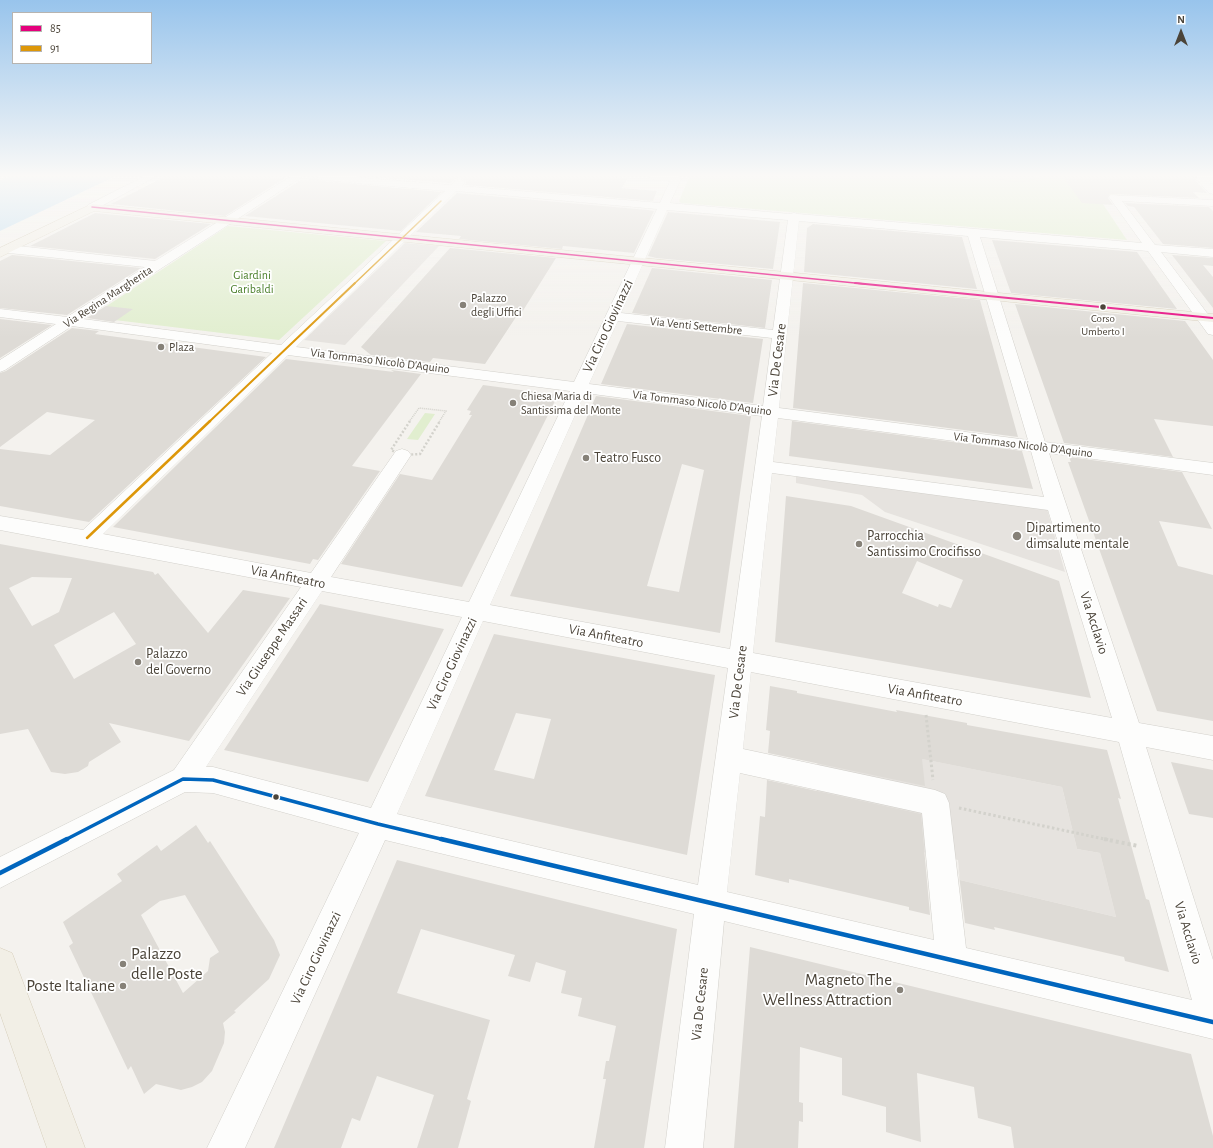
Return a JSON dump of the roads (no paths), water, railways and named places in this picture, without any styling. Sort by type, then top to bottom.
[{"type":"main road","points":[[3,250],[43,231]]},
{"type":"main road","points":[[330,231],[1208,317]]},
{"type":"main road","points":[[0,965],[66,1148]]},
{"type":"street","name":"Via Regina Margherita","points":[[0,367],[211,231]]},
{"type":"street","points":[[87,538],[411,231]]},
{"type":"street","name":"Via Ciro Giovinazzi","points":[[226,1148],[378,824],[652,231]]},
{"type":"street","name":"Via De Cesare","points":[[684,1148],[711,903],[792,231]]},
{"type":"street","points":[[956,231],[1213,253]]},
{"type":"street","points":[[1140,231],[1208,317],[1213,331]]},
{"type":"street","name":"Via Acclavio","points":[[972,232],[1056,505],[1129,732],[1213,1014]]},
{"type":"street","points":[[3,250],[157,265]]},
{"type":"street","name":"Via Tommaso Nicolò D'Aquino","points":[[0,313],[1213,469]]},
{"type":"street","name":"Via Venti Settembre","points":[[612,316],[780,335]]},
{"type":"street","name":"Via Giuseppe Massari","points":[[183,779],[402,455]]},
{"type":"street","points":[[764,466],[1056,505]]},
{"type":"street","name":"Via Anfiteatro","points":[[0,523],[1213,748]]},
{"type":"street","points":[[729,758],[936,802],[952,960]]},
{"type":"street","points":[[0,872],[183,779],[213,780],[378,824],[1213,1022]]},
{"type":"place","name":"Palazzo degli Uffici","points":[[463,305]]},
{"type":"place","name":"Corso Umberto I","points":[[1103,307]]},
{"type":"place","name":"Plaza","points":[[161,347]]},
{"type":"place","name":"Chiesa Maria di Santissima del Monte","points":[[513,403]]},
{"type":"place","name":"Teatro Fusco","points":[[586,458]]},
{"type":"place","name":"Dipartimento dimsalute mentale","points":[[1017,536]]},
{"type":"place","name":"Parrocchia Santissimo Crocifisso","points":[[859,544]]},
{"type":"place","name":"Palazzo del Governo","points":[[138,662]]},
{"type":"place","name":"Palazzo delle Poste","points":[[123,964]]},
{"type":"place","name":"Poste Italiane","points":[[123,986]]},
{"type":"place","name":"Magneto The Wellness Attraction","points":[[900,990]]},
{"type":"park label","name":"Giardini Garibaldi","points":[[252,282]]}]
